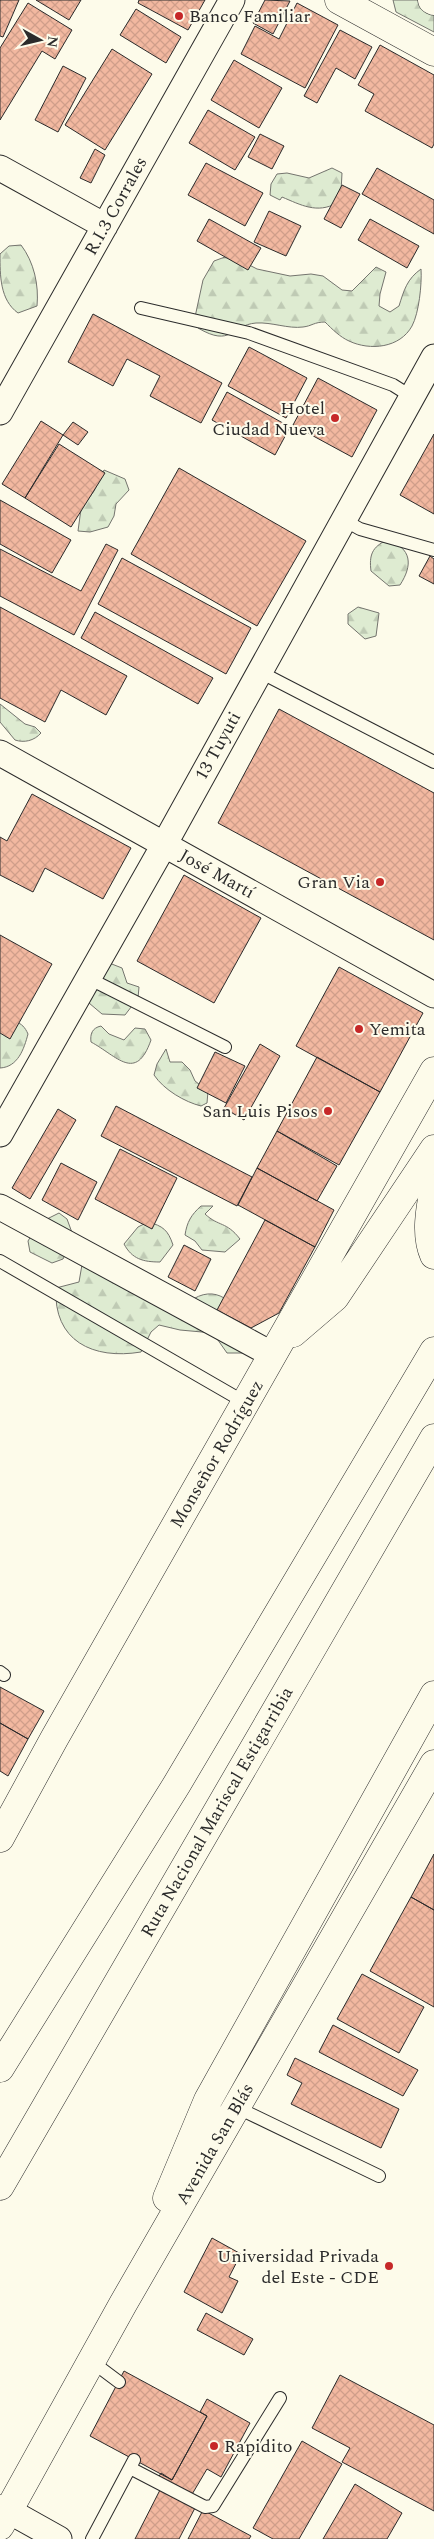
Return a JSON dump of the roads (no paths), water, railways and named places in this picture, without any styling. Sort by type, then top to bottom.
[{"type":"main road","points":[[339,0],[434,52]]},
{"type":"main road","name":"Monseñor Rodríguez","points":[[0,1838],[64,1721],[277,1350],[434,1071]]},
{"type":"main road","points":[[277,1350],[335,1297],[434,1149]]},
{"type":"main road","points":[[434,1188],[430,1206],[429,1244],[434,1255]]},
{"type":"main road","points":[[0,2068],[177,1784],[434,1351]]},
{"type":"main road","name":"Ruta Nacional Mariscal Estigarribia","points":[[0,2186],[434,1438]]},
{"type":"main road","points":[[123,2304],[208,2100],[434,1695]]},
{"type":"main road","name":"Avenida San Blás","points":[[3,2515],[236,2107],[431,1778]]},
{"type":"street","name":"R.I.3 Corrales","points":[[0,412],[232,0]]},
{"type":"street","points":[[0,168],[104,226]]},
{"type":"street","name":"13 Tuyuti","points":[[0,1134],[164,844],[434,357]]},
{"type":"street","name":"José Martí","points":[[0,753],[434,995]]},
{"type":"street","points":[[0,1207],[277,1350]]},
{"type":"street","points":[[3,2515],[59,2539]]},
{"type":"lane","points":[[141,308],[249,333],[393,385],[412,397]]},
{"type":"lane","points":[[344,520],[360,529],[434,550]]},
{"type":"lane","points":[[260,672],[434,762]]},
{"type":"lane","points":[[88,978],[225,1047]]},
{"type":"lane","points":[[0,1261],[246,1403]]},
{"type":"lane","points":[[236,2107],[379,2176]]},
{"type":"lane","points":[[91,2362],[119,2382]]},
{"type":"lane","points":[[92,2539],[132,2464],[205,2507],[213,2506],[280,2398]]},
{"type":"place","name":"Banco Familiar","points":[[179,16]]},
{"type":"place","name":"Hotel Ciudad Nueva","points":[[335,418]]},
{"type":"place","name":"Gran Via","points":[[380,882]]},
{"type":"place","name":"Yemita","points":[[359,1029]]},
{"type":"place","name":"San Luis Pisos","points":[[328,1111]]},
{"type":"place","name":"Universidad Privada del Este - CDE","points":[[389,2266]]},
{"type":"place","name":"Rapidito","points":[[214,2446]]}]
